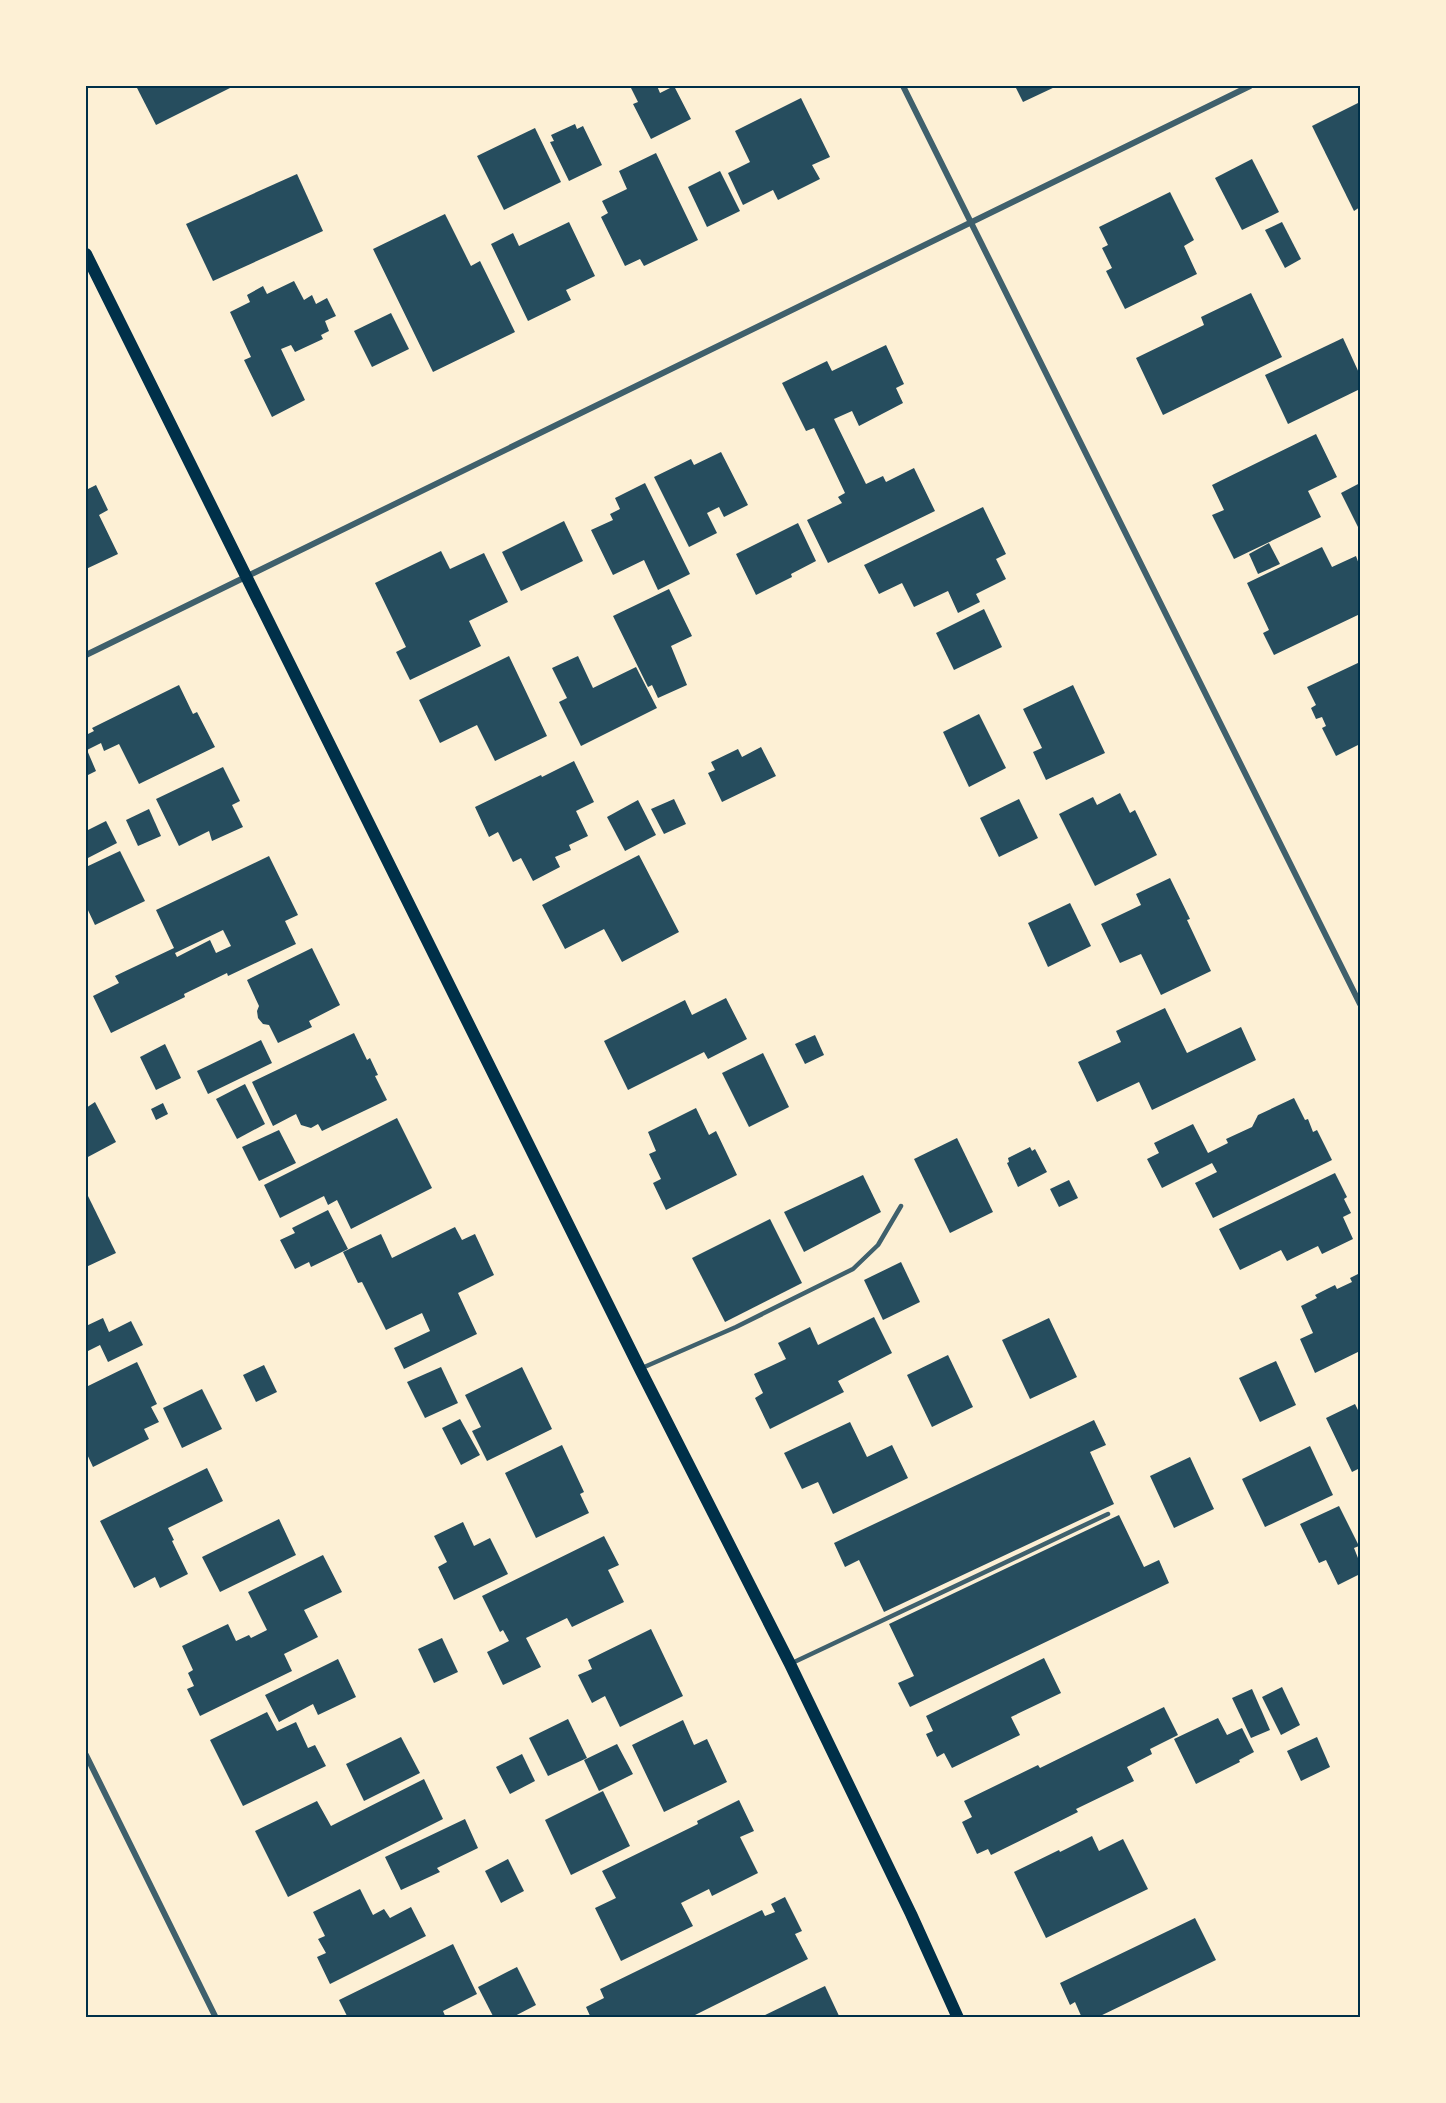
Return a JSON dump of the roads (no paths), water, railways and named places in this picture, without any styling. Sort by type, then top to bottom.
[{"type":"main road","points":[[86,254],[640,1369],[790,1664],[911,1914],[958,2018]]},
{"type":"street","points":[[903,86],[1360,1004]]},
{"type":"street","points":[[86,655],[1250,86]]},
{"type":"street","points":[[86,1755],[216,2018]]},
{"type":"lane","points":[[640,1369],[736,1327],[853,1269],[878,1245],[901,1206]]},
{"type":"lane","points":[[790,1664],[1108,1514]]}]
